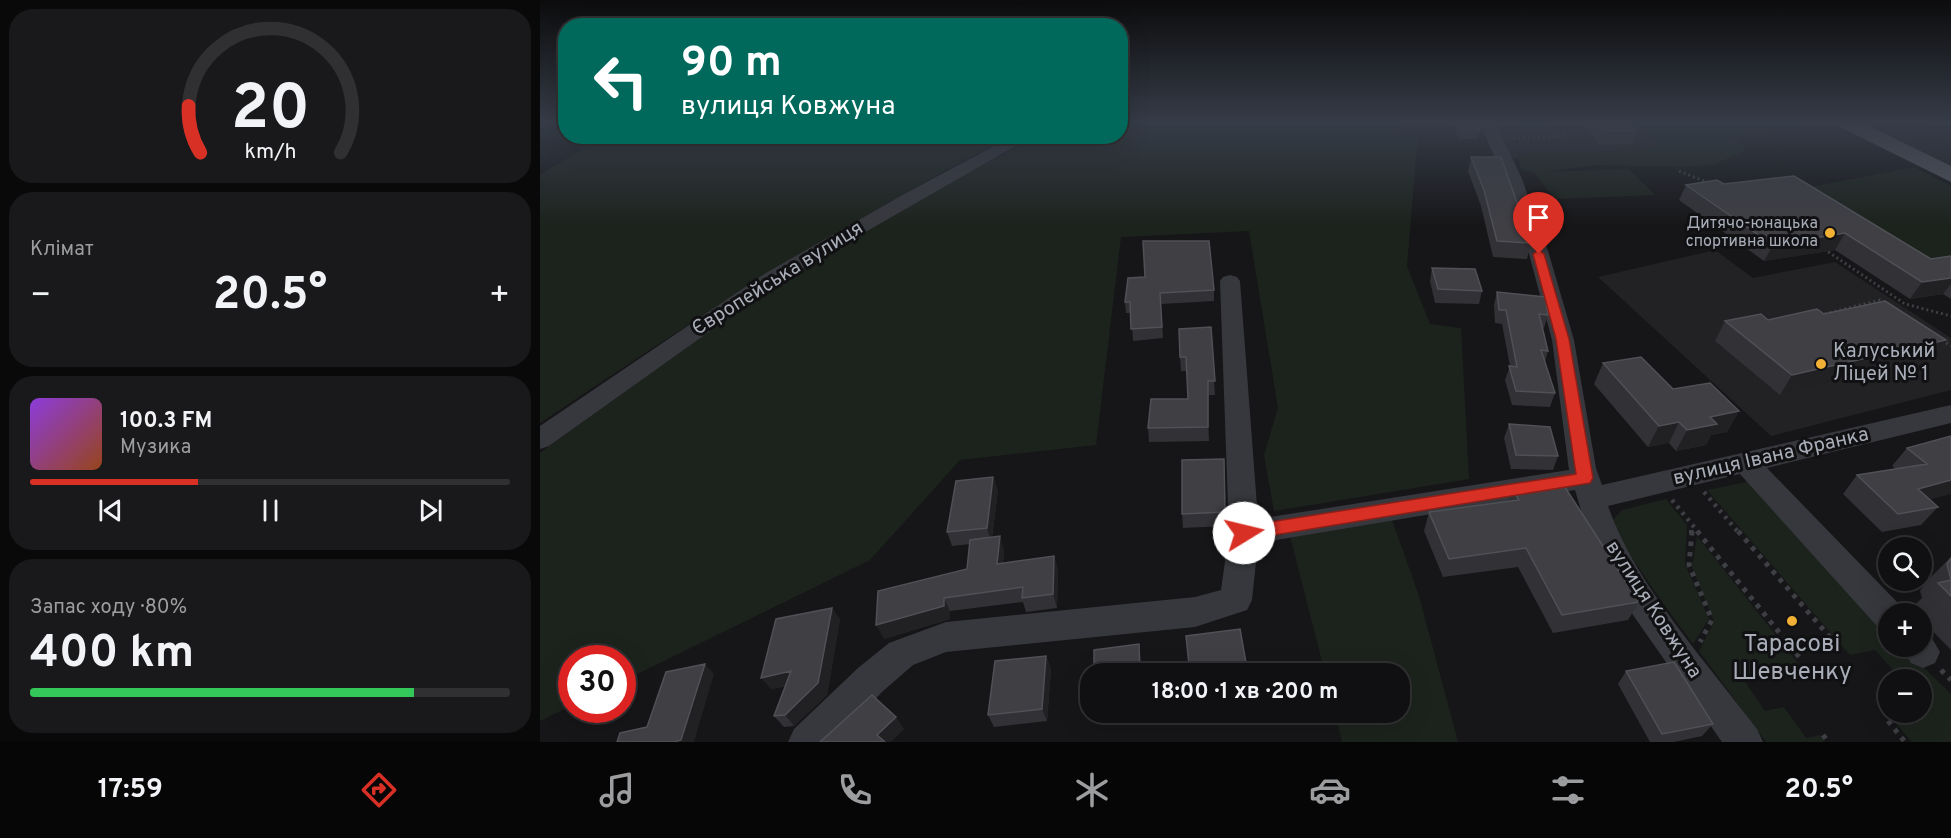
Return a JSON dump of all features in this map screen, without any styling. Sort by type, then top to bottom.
[{"type":"main road","points":[[1916,158],[1951,175]]},
{"type":"street","name":"Європейська вулиця","points":[[540,439],[773,277],[986,158]]},
{"type":"street","name":"вулиця Ковжуна","points":[[1503,158],[1539,254],[1563,339],[1588,489],[1603,534],[1644,605],[1744,742]]},
{"type":"street","points":[[807,742],[870,680],[901,654],[946,637],[1196,612],[1236,600],[1244,533],[1230,281]]},
{"type":"street","name":"вулиця Івана Франка","points":[[1244,533],[1588,489],[1746,463],[1951,414]]},
{"type":"street","points":[[1746,463],[1878,604]]},
{"type":"path","points":[[1679,171],[1710,184]]},
{"type":"path","points":[[1819,246],[1905,304],[1951,316]]},
{"type":"path","points":[[1812,316],[1880,300],[1889,306]]},
{"type":"path","points":[[1933,335],[1951,346]]},
{"type":"path","points":[[1698,485],[1841,650]]},
{"type":"path","points":[[1666,492],[1800,658]]},
{"type":"path","points":[[1692,525],[1689,565],[1712,620],[1696,648]]},
{"type":"path","points":[[1890,723],[1905,742]]},
{"type":"path","points":[[1822,735],[1828,742]]},
{"type":"shaded area","points":[[568,158],[970,158],[829,237],[540,423],[540,175]]},
{"type":"shaded area","points":[[996,158],[1416,158],[1407,266],[1430,324],[1461,328],[1469,479],[1274,511],[1264,455],[1278,408],[1249,231],[1121,237],[1096,445],[960,460],[870,560],[636,675],[636,645],[558,645],[558,712],[540,721],[540,453],[774,283],[952,180]]},
{"type":"shaded area","points":[[1518,158],[1730,158],[1715,164],[1688,167],[1596,165],[1545,172],[1629,169],[1655,195],[1555,199],[1534,173],[1520,169]]},
{"type":"shaded area","points":[[1932,158],[1951,158],[1951,167]]},
{"type":"shaded area","points":[[1914,167],[1951,186],[1951,262],[1917,264],[1795,190]]},
{"type":"shaded area","name":"Калуський Ліцей № 1","points":[[1715,250],[1753,278],[1835,262],[1951,338],[1951,390],[1771,436],[1598,277]]},
{"type":"shaded area","points":[[1752,481],[1878,619],[1878,653],[1875,650],[1850,655],[1707,490]]},
{"type":"shaded area","points":[[1666,499],[1687,525],[1685,564],[1709,619],[1693,644],[1614,531],[1611,522],[1622,510]]},
{"type":"shaded area","points":[[1392,520],[1419,596],[1458,742],[1342,742],[1337,723],[1410,723],[1410,663],[1322,663],[1290,536]]},
{"type":"shaded area","points":[[1697,536],[1801,667],[1743,679],[1765,711],[1784,707],[1806,738],[1820,735],[1825,742],[1766,742],[1699,651],[1714,622],[1692,567]]},
{"type":"shaded area","points":[[1881,657],[1913,657],[1925,669],[1892,669]]},
{"type":"shaded area","points":[[1932,675],[1951,694],[1951,742],[1912,742],[1896,723],[1932,723]]},
{"type":"building","points":[[1471,158],[1501,158],[1531,243],[1497,241],[1484,190]]},
{"type":"building","points":[[1794,176],[1931,259],[1951,256],[1951,278],[1922,282],[1845,233],[1773,245],[1686,185],[1717,180],[1724,184]]},
{"type":"building","points":[[1143,241],[1209,241],[1214,290],[1160,293],[1162,327],[1131,329],[1130,302],[1125,302],[1128,278],[1145,277]]},
{"type":"building","points":[[1432,268],[1475,269],[1482,291],[1438,289]]},
{"type":"building","points":[[1497,292],[1545,297],[1548,315],[1539,314],[1548,351],[1541,350],[1555,393],[1516,391],[1509,366],[1517,367],[1506,310],[1499,310]]},
{"type":"building","points":[[1885,301],[1946,340],[1792,375],[1725,321],[1761,314],[1768,320],[1817,309],[1824,314]]},
{"type":"building","points":[[1211,327],[1215,381],[1208,381],[1208,427],[1148,428],[1151,399],[1188,399],[1186,357],[1180,357],[1179,329]]},
{"type":"building","points":[[1641,357],[1673,389],[1710,383],[1739,411],[1710,417],[1717,424],[1687,430],[1679,422],[1659,426],[1603,363]]},
{"type":"building","points":[[1509,424],[1550,427],[1558,456],[1516,455]]},
{"type":"building","points":[[1951,436],[1951,480],[1918,489],[1938,507],[1898,514],[1857,475],[1927,464],[1907,448]]},
{"type":"building","points":[[1224,459],[1225,512],[1182,514],[1182,460]]},
{"type":"building","points":[[993,477],[987,528],[947,532],[956,481]]},
{"type":"building","points":[[1561,481],[1639,602],[1562,615],[1526,548],[1449,559],[1429,512],[1519,500],[1512,489]]},
{"type":"building","points":[[1000,536],[997,564],[1054,556],[1053,594],[1022,598],[1023,587],[944,598],[944,606],[876,625],[878,591],[967,569],[970,540]]},
{"type":"building","points":[[1951,558],[1951,580],[1947,564]]},
{"type":"building","points":[[1951,580],[1951,596],[1938,583]]},
{"type":"building","points":[[832,608],[818,683],[785,715],[774,716],[791,671],[761,678],[776,619]]},
{"type":"building","points":[[1240,629],[1246,663],[1189,663],[1186,636]]},
{"type":"building","points":[[1139,644],[1140,663],[1094,663],[1094,650]]},
{"type":"building","points":[[1046,656],[1042,709],[988,715],[995,661]]},
{"type":"building","points":[[1674,662],[1713,724],[1662,734],[1626,671]]},
{"type":"building","points":[[705,664],[681,740],[617,742],[620,733],[647,727],[666,672]]},
{"type":"building","points":[[872,695],[896,717],[877,735],[885,742],[820,742]]},
{"type":"place","name":"Дитячо-юнацька спортивна школа","points":[[1830,233]]},
{"type":"place","name":"Калуський Ліцей № 1","points":[[1821,364]]},
{"type":"place","name":"Тарасові Шевченку","points":[[1792,621]]},
{"type":"route","points":[[1244,533],[1585,478],[1563,339],[1539,254]]}]
